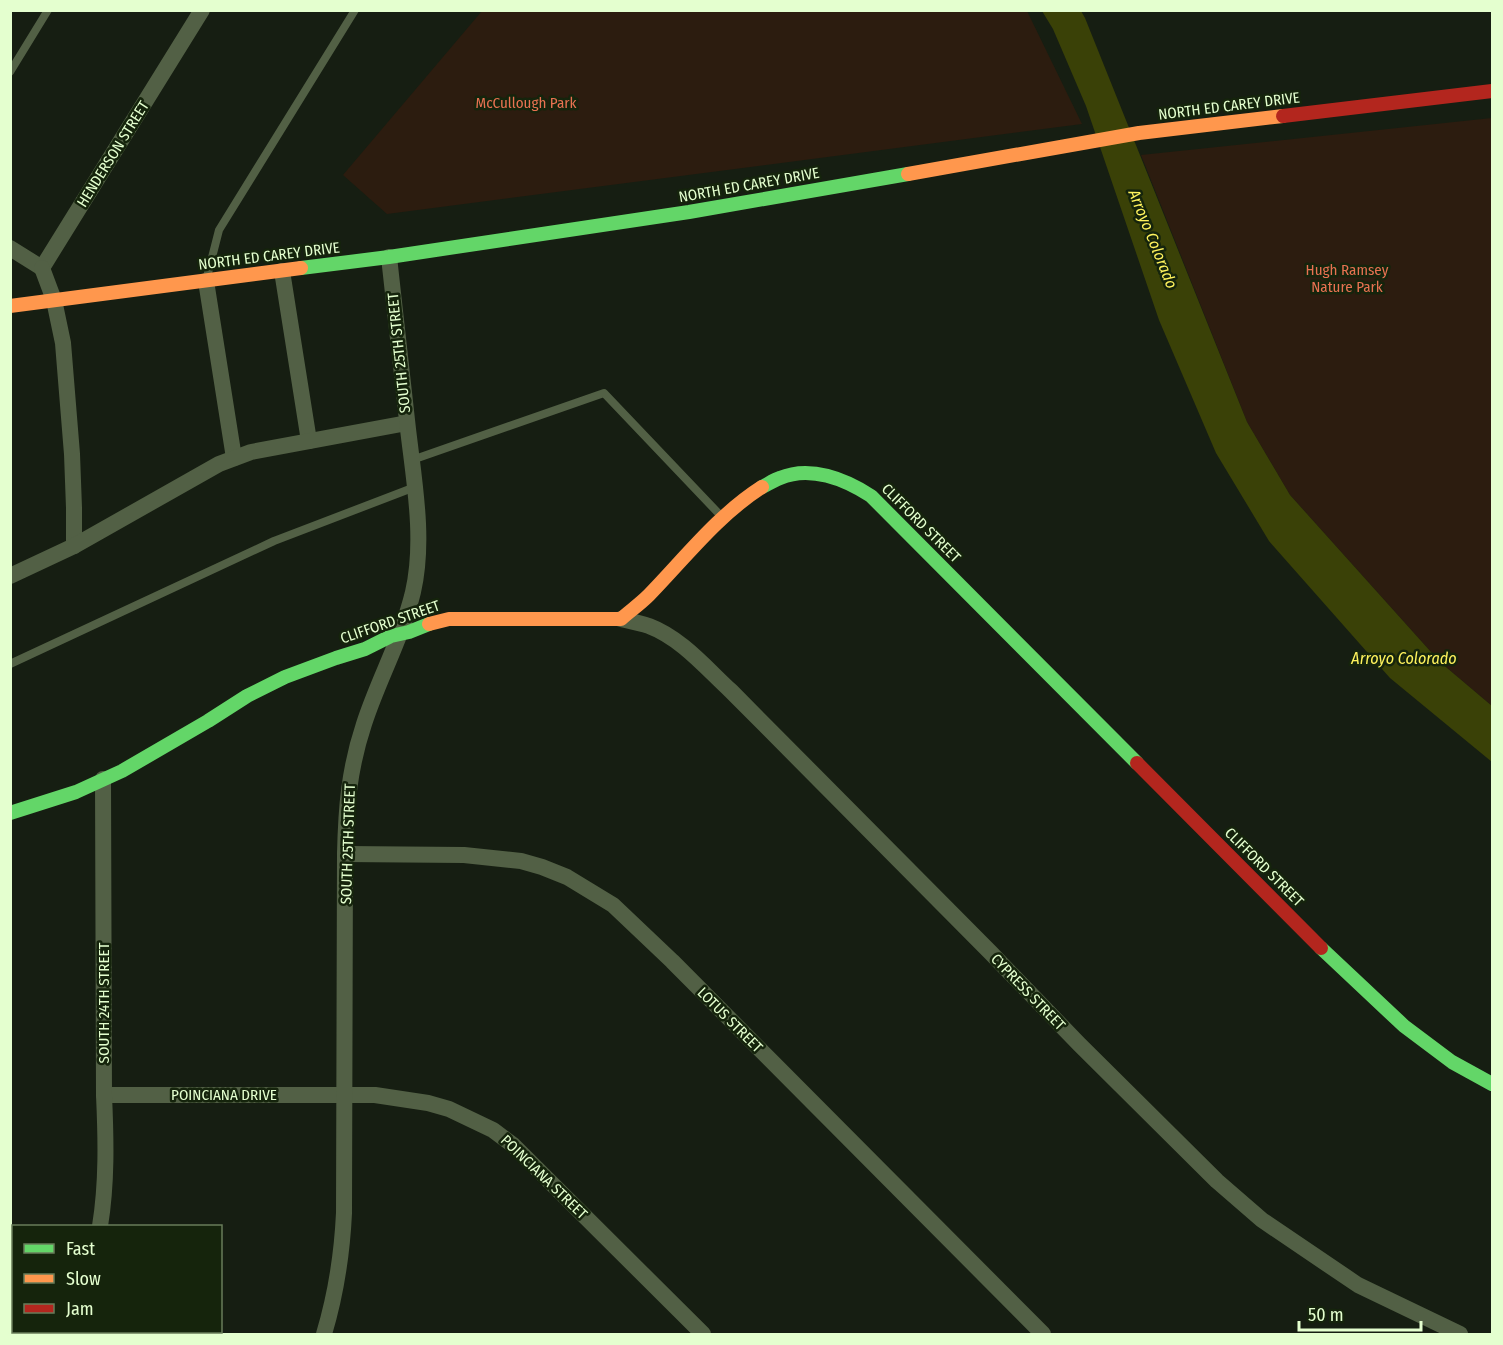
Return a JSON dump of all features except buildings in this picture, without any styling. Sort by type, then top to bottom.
[{"type":"street","name":"HENDERSON STREET","points":[[42,268],[202,10]]},
{"type":"street","name":"NORTH ED CAREY DRIVE","points":[[10,306],[389,257],[689,212],[1138,133],[1492,90]]},
{"type":"street","points":[[10,248],[42,268],[54,300],[63,343],[72,454],[74,546]]},
{"type":"street","name":"SOUTH 25TH STREET","points":[[324,1335],[338,1277],[344,1213],[346,806],[356,750],[364,723],[399,634],[412,592],[417,565],[415,487],[389,257]]},
{"type":"street","points":[[282,271],[309,441]]},
{"type":"street","points":[[206,281],[234,458]]},
{"type":"street","points":[[10,576],[74,546],[219,464],[234,458],[251,452],[407,423]]},
{"type":"street","name":"CLIFFORD STREET","points":[[10,813],[76,792],[122,771],[247,696],[285,677],[433,622],[449,619],[621,619],[723,519],[762,487],[780,478],[799,473],[837,479],[855,485],[872,496],[1327,953],[1404,1026],[1452,1062],[1492,1084]]},
{"type":"street","name":"CYPRESS STREET","points":[[621,619],[650,626],[669,636],[722,683],[1079,1044],[1217,1181],[1262,1220],[1358,1285],[1460,1335]]},
{"type":"street","name":"SOUTH 24TH STREET","points":[[100,1225],[106,1143],[103,779]]},
{"type":"street","name":"LOTUS STREET","points":[[345,854],[464,855],[521,861],[567,877],[613,905],[672,961],[1043,1335]]},
{"type":"street","name":"POINCIANA DRIVE","points":[[104,1095],[344,1095]]},
{"type":"street","name":"POINCIANA STREET","points":[[344,1095],[375,1095],[428,1103],[449,1109],[493,1130],[513,1145],[703,1335]]},
{"type":"lane","points":[[10,72],[48,10]]},
{"type":"lane","points":[[206,281],[219,230],[355,10]]},
{"type":"lane","points":[[412,460],[604,393],[723,519]]},
{"type":"lane","points":[[10,664],[274,541],[415,487]]},
{"type":"green space","name":"McCullough Park","points":[[482,11],[1027,11],[1082,124],[387,214],[343,175]]},
{"type":"green space","name":"Hugh Ramsey Nature Park","points":[[1492,118],[1492,706],[1440,662],[1290,495],[1247,422],[1141,155]]},
{"type":"water","name":"Arroyo Colorado","points":[[1042,11],[1081,11],[1085,18],[1247,422],[1290,495],[1440,662],[1492,706],[1492,762],[1390,678],[1269,541],[1216,453],[1159,320],[1086,106],[1053,29]]},
{"type":"traffic: fast","points":[[301,268],[689,212],[908,174]]},
{"type":"traffic: fast","points":[[762,487],[791,474],[803,473],[839,479],[871,496],[1137,763]]},
{"type":"traffic: fast","points":[[10,813],[76,792],[122,771],[247,696],[285,677],[365,649],[391,636],[429,624]]},
{"type":"traffic: fast","points":[[1321,948],[1404,1026],[1452,1062],[1492,1084]]},
{"type":"traffic: slow","points":[[908,174],[1139,133],[1283,116]]},
{"type":"traffic: slow","points":[[10,306],[301,268]]},
{"type":"traffic: slow","points":[[429,624],[449,619],[621,619],[649,595],[716,524],[762,487]]},
{"type":"traffic: jam","points":[[1283,116],[1492,91]]},
{"type":"traffic: jam","points":[[1137,763],[1321,948]]}]
